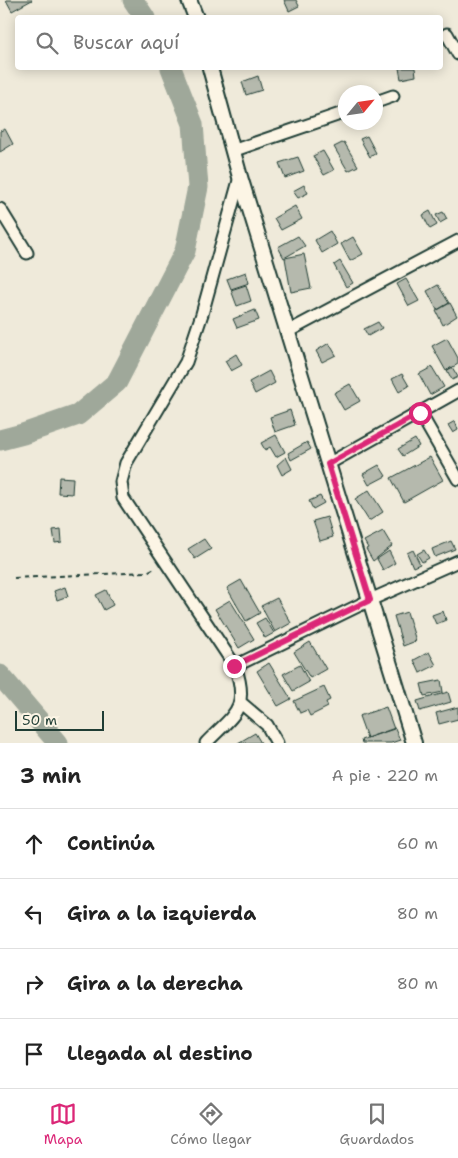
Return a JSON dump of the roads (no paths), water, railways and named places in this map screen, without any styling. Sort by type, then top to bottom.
[{"type":"street","points":[[189,0],[195,15]]},
{"type":"street","points":[[447,34],[458,54]]},
{"type":"street","points":[[211,70],[240,177],[414,743]]},
{"type":"street","points":[[383,100],[393,96]]},
{"type":"street","points":[[232,150],[338,115]]},
{"type":"street","points":[[206,743],[234,714],[241,703],[241,685],[234,666],[123,498],[121,482],[126,462],[186,362],[202,314],[240,177]]},
{"type":"street","points":[[0,209],[27,253]]},
{"type":"street","points":[[287,332],[458,240]]},
{"type":"street","points":[[328,464],[458,391]]},
{"type":"street","points":[[420,413],[458,479]]},
{"type":"street","points":[[234,666],[370,600],[458,561]]},
{"type":"street","points":[[241,703],[267,725],[277,743]]},
{"type":"waterway","points":[[133,0],[143,15]]},
{"type":"waterway","points":[[0,440],[78,415],[117,382],[185,251],[198,187],[193,124],[172,70]]},
{"type":"waterway","points":[[0,675],[58,743]]}]
